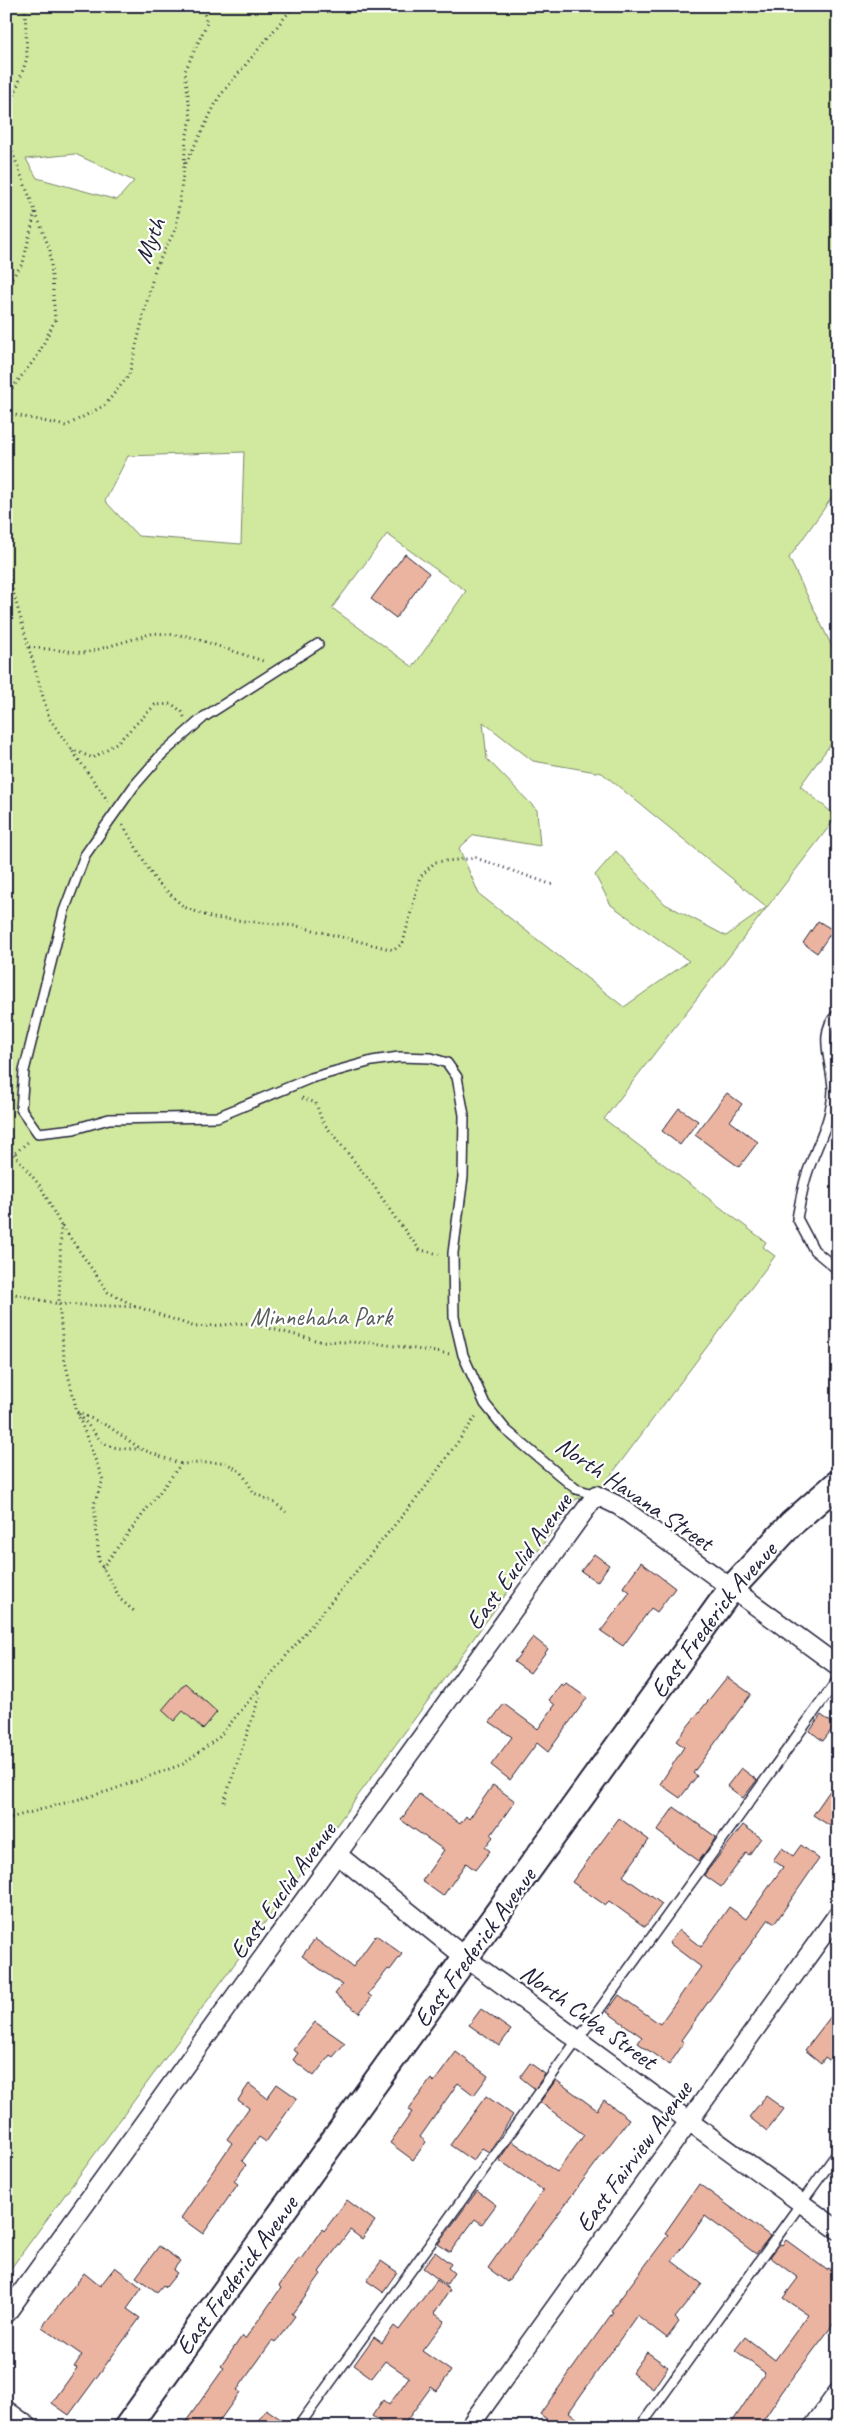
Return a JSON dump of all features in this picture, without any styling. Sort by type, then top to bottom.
[{"type":"main road","name":"East Frederick Avenue","points":[[127,2427],[731,1589],[791,1524],[838,1483]]},
{"type":"street","name":"North Havana Street","points":[[596,1495],[619,1506],[838,1666]]},
{"type":"street","name":"East Euclid Avenue","points":[[6,2314],[596,1495]]},
{"type":"street","name":"North Cuba Street","points":[[338,1855],[466,1958],[838,2230]]},
{"type":"street","name":"East Fairview Avenue","points":[[469,2427],[838,1914]]},
{"type":"street","points":[[813,2427],[838,2392]]},
{"type":"street","points":[[6,2410],[29,2427]]},
{"type":"lane","points":[[285,1090],[216,1117],[109,1120],[74,1128],[38,1133],[21,1109],[24,1071],[28,1053],[64,911],[85,855],[162,754],[204,717],[318,644]]},
{"type":"lane","points":[[838,1014],[832,1019],[826,1030],[834,1114],[806,1176],[797,1218],[814,1250],[838,1270]]},
{"type":"lane","name":"North Havana Street","points":[[285,1090],[334,1070],[372,1061],[399,1057],[431,1058],[447,1063],[457,1077],[461,1095],[465,1146],[453,1253],[454,1316],[463,1356],[485,1404],[506,1430],[576,1489],[596,1495]]},
{"type":"lane","points":[[298,2427],[838,1678]]},
{"type":"lane","points":[[640,2427],[838,2152]]},
{"type":"path","points":[[6,396],[38,355],[55,320],[50,250],[8,141],[7,116],[27,58],[25,6]]},
{"type":"path","points":[[184,167],[186,138],[191,119],[185,72],[207,23],[202,6]]},
{"type":"path","name":"Myth","points":[[6,414],[66,426],[105,405],[129,375],[155,269],[176,228],[184,167],[219,97],[294,6]]},
{"type":"path","points":[[6,286],[23,263],[35,211]]},
{"type":"path","points":[[6,282],[13,276]]},
{"type":"path","points":[[6,555],[10,581],[49,718],[116,812],[155,880],[184,907],[213,918],[297,926],[394,950],[403,943],[420,876],[434,862],[476,858],[553,885]]},
{"type":"path","points":[[29,647],[86,653],[154,633],[188,636],[281,667]]},
{"type":"path","points":[[71,749],[93,758],[118,742],[155,705],[172,704],[182,712],[189,730]]},
{"type":"path","points":[[285,1090],[316,1104],[322,1121],[374,1186],[396,1220],[420,1250],[432,1254],[453,1253]]},
{"type":"path","points":[[14,1154],[38,1133]]},
{"type":"path","points":[[6,1153],[14,1154],[41,1187],[62,1226],[108,1292],[138,1307],[195,1327],[249,1323],[319,1341],[374,1343],[463,1356]]},
{"type":"path","points":[[62,1226],[58,1304],[64,1357],[77,1412],[102,1480],[94,1504],[99,1561],[121,1600],[134,1611]]},
{"type":"path","points":[[6,1292],[58,1304],[138,1307]]},
{"type":"path","points":[[6,1819],[109,1791],[183,1764],[218,1737],[422,1492],[485,1404]]},
{"type":"path","points":[[77,1412],[108,1426],[141,1449],[181,1464],[225,1462],[242,1474],[254,1493],[275,1503],[286,1512]]},
{"type":"path","points":[[77,1412],[104,1443],[114,1449],[141,1449]]},
{"type":"path","points":[[102,1568],[181,1464]]},
{"type":"path","points":[[224,1802],[260,1695],[257,1689]]},
{"type":"green space","name":"Minnehaha Park","points":[[6,6],[838,6],[838,489],[789,558],[838,659],[838,734],[800,786],[836,816],[838,815],[604,1119],[766,1242],[763,1247],[775,1256],[596,1495],[576,1499],[6,2275]],"holes":[[[75,154],[134,181],[117,200],[37,178],[26,159]],[[244,452],[241,544],[138,536],[105,501],[128,456]],[[387,534],[466,591],[413,667],[332,608]],[[483,722],[533,761],[602,773],[767,907],[726,936],[665,904],[616,851],[595,875],[611,905],[689,961],[624,1007],[479,894],[459,848],[474,835],[540,846],[537,810],[487,759]]]},
{"type":"building","points":[[405,554],[429,573],[396,618],[371,599]]},
{"type":"building","points":[[818,921],[833,930],[817,953],[803,943]]},
{"type":"building","points":[[727,1093],[742,1104],[730,1121],[758,1142],[739,1167],[695,1135]]},
{"type":"building","points":[[679,1108],[698,1121],[680,1145],[662,1131]]},
{"type":"building","points":[[594,1554],[609,1565],[597,1582],[581,1571]]},
{"type":"building","points":[[641,1562],[675,1588],[657,1612],[651,1608],[623,1646],[601,1631],[630,1592],[623,1587]]},
{"type":"building","points":[[533,1637],[548,1649],[530,1673],[514,1662]]},
{"type":"building","points":[[727,1677],[751,1694],[693,1773],[697,1776],[680,1798],[660,1784],[684,1747],[676,1741]]},
{"type":"building","points":[[185,1683],[217,1712],[203,1729],[183,1711],[174,1721],[162,1710]]},
{"type":"building","points":[[566,1683],[587,1698],[548,1752],[537,1743],[510,1780],[491,1765],[512,1737],[490,1722],[504,1704],[538,1729],[555,1705],[549,1700],[561,1684],[563,1686]]},
{"type":"building","points":[[821,1715],[835,1725],[823,1741],[810,1731]]},
{"type":"building","points":[[741,1768],[757,1780],[743,1798],[727,1786]]},
{"type":"building","points":[[838,1779],[838,1831],[813,1815]]},
{"type":"building","points":[[493,1785],[515,1801],[491,1835],[493,1837],[485,1847],[490,1851],[475,1870],[466,1863],[443,1896],[422,1881],[444,1850],[401,1820],[419,1794],[460,1824],[466,1816],[469,1819]]},
{"type":"building","points":[[674,1807],[716,1837],[699,1861],[657,1831]]},
{"type":"building","points":[[619,1818],[649,1840],[623,1876],[662,1904],[645,1927],[609,1901],[605,1905],[572,1882]]},
{"type":"building","points":[[743,1825],[761,1838],[749,1855],[746,1853],[721,1887],[704,1875]]},
{"type":"building","points":[[801,1845],[819,1859],[775,1923],[769,1919],[711,1998],[681,2040],[684,2043],[669,2065],[638,2043],[642,2037],[607,2012],[619,1995],[660,2024],[701,1967],[669,1943],[679,1930],[701,1947],[729,1907],[746,1919],[783,1867],[773,1860],[782,1848],[793,1856]]},
{"type":"building","points":[[376,1935],[402,1954],[368,1994],[372,1997],[359,2013],[335,1994],[342,1985],[302,1956],[315,1939],[353,1967]]},
{"type":"building","points":[[838,2007],[838,2049],[829,2060],[825,2057],[821,2063],[805,2050]]},
{"type":"building","points":[[481,2009],[511,2030],[499,2046],[469,2025]]},
{"type":"building","points":[[315,2022],[345,2043],[333,2057],[330,2055],[314,2076],[293,2060],[298,2053],[293,2050]]},
{"type":"building","points":[[456,2052],[488,2076],[474,2095],[458,2083],[420,2137],[426,2142],[413,2160],[390,2143],[412,2112],[408,2110],[431,2079],[434,2082]]},
{"type":"building","points":[[530,2063],[545,2074],[535,2089],[520,2077]]},
{"type":"building","points":[[556,2080],[597,2110],[604,2100],[629,2119],[507,2282],[488,2268],[543,2190],[499,2160],[512,2141],[557,2172],[584,2135],[540,2102]]},
{"type":"building","points":[[249,2084],[267,2098],[277,2084],[297,2098],[266,2142],[259,2137],[242,2161],[246,2165],[234,2181],[238,2184],[203,2234],[181,2218],[232,2143],[227,2139],[249,2108],[238,2100]]},
{"type":"building","points":[[486,2096],[513,2115],[489,2152],[482,2148],[473,2161],[450,2145]]},
{"type":"building","points":[[766,2096],[784,2109],[767,2131],[749,2117]]},
{"type":"building","points":[[699,2184],[770,2236],[756,2254],[705,2216],[672,2261],[702,2284],[675,2318],[679,2322],[667,2338],[637,2315],[569,2412],[588,2427],[557,2427],[540,2414],[613,2312],[611,2311],[668,2235],[665,2233]]},
{"type":"building","points":[[477,2191],[496,2205],[482,2224],[475,2219],[450,2252],[438,2244]]},
{"type":"building","points":[[347,2200],[375,2221],[362,2239],[350,2230],[319,2272],[321,2274],[292,2314],[295,2316],[275,2343],[272,2341],[237,2390],[240,2392],[215,2427],[182,2427],[224,2368],[221,2366],[242,2336],[245,2339],[281,2288],[279,2286],[299,2258],[301,2259],[322,2229],[324,2231]]},
{"type":"building","points":[[786,2240],[827,2270],[828,2268],[838,2275],[838,2318],[782,2392],[759,2427],[729,2427],[765,2373],[735,2350],[745,2337],[775,2360],[808,2315],[783,2298],[798,2278],[770,2257],[780,2244],[782,2245]]},
{"type":"building","points":[[159,2246],[180,2261],[173,2270],[177,2273],[166,2287],[163,2285],[157,2292],[136,2277]]},
{"type":"building","points":[[435,2252],[451,2264],[448,2268],[454,2273],[446,2285],[423,2268]]},
{"type":"building","points":[[381,2261],[397,2272],[383,2292],[367,2281]]},
{"type":"building","points":[[115,2267],[142,2288],[127,2309],[140,2318],[69,2415],[52,2403],[77,2368],[74,2367],[82,2355],[42,2327],[84,2273],[100,2286]]},
{"type":"building","points":[[437,2280],[450,2290],[434,2313],[445,2321],[422,2351],[451,2371],[437,2391],[431,2387],[402,2427],[387,2427],[372,2416],[383,2400],[389,2405],[409,2377],[385,2361],[372,2378],[354,2365],[374,2337],[382,2343],[394,2326],[399,2330]]},
{"type":"building","points":[[647,2352],[668,2367],[653,2389],[632,2373]]},
{"type":"building","points":[[266,2409],[292,2427],[254,2427]]}]
